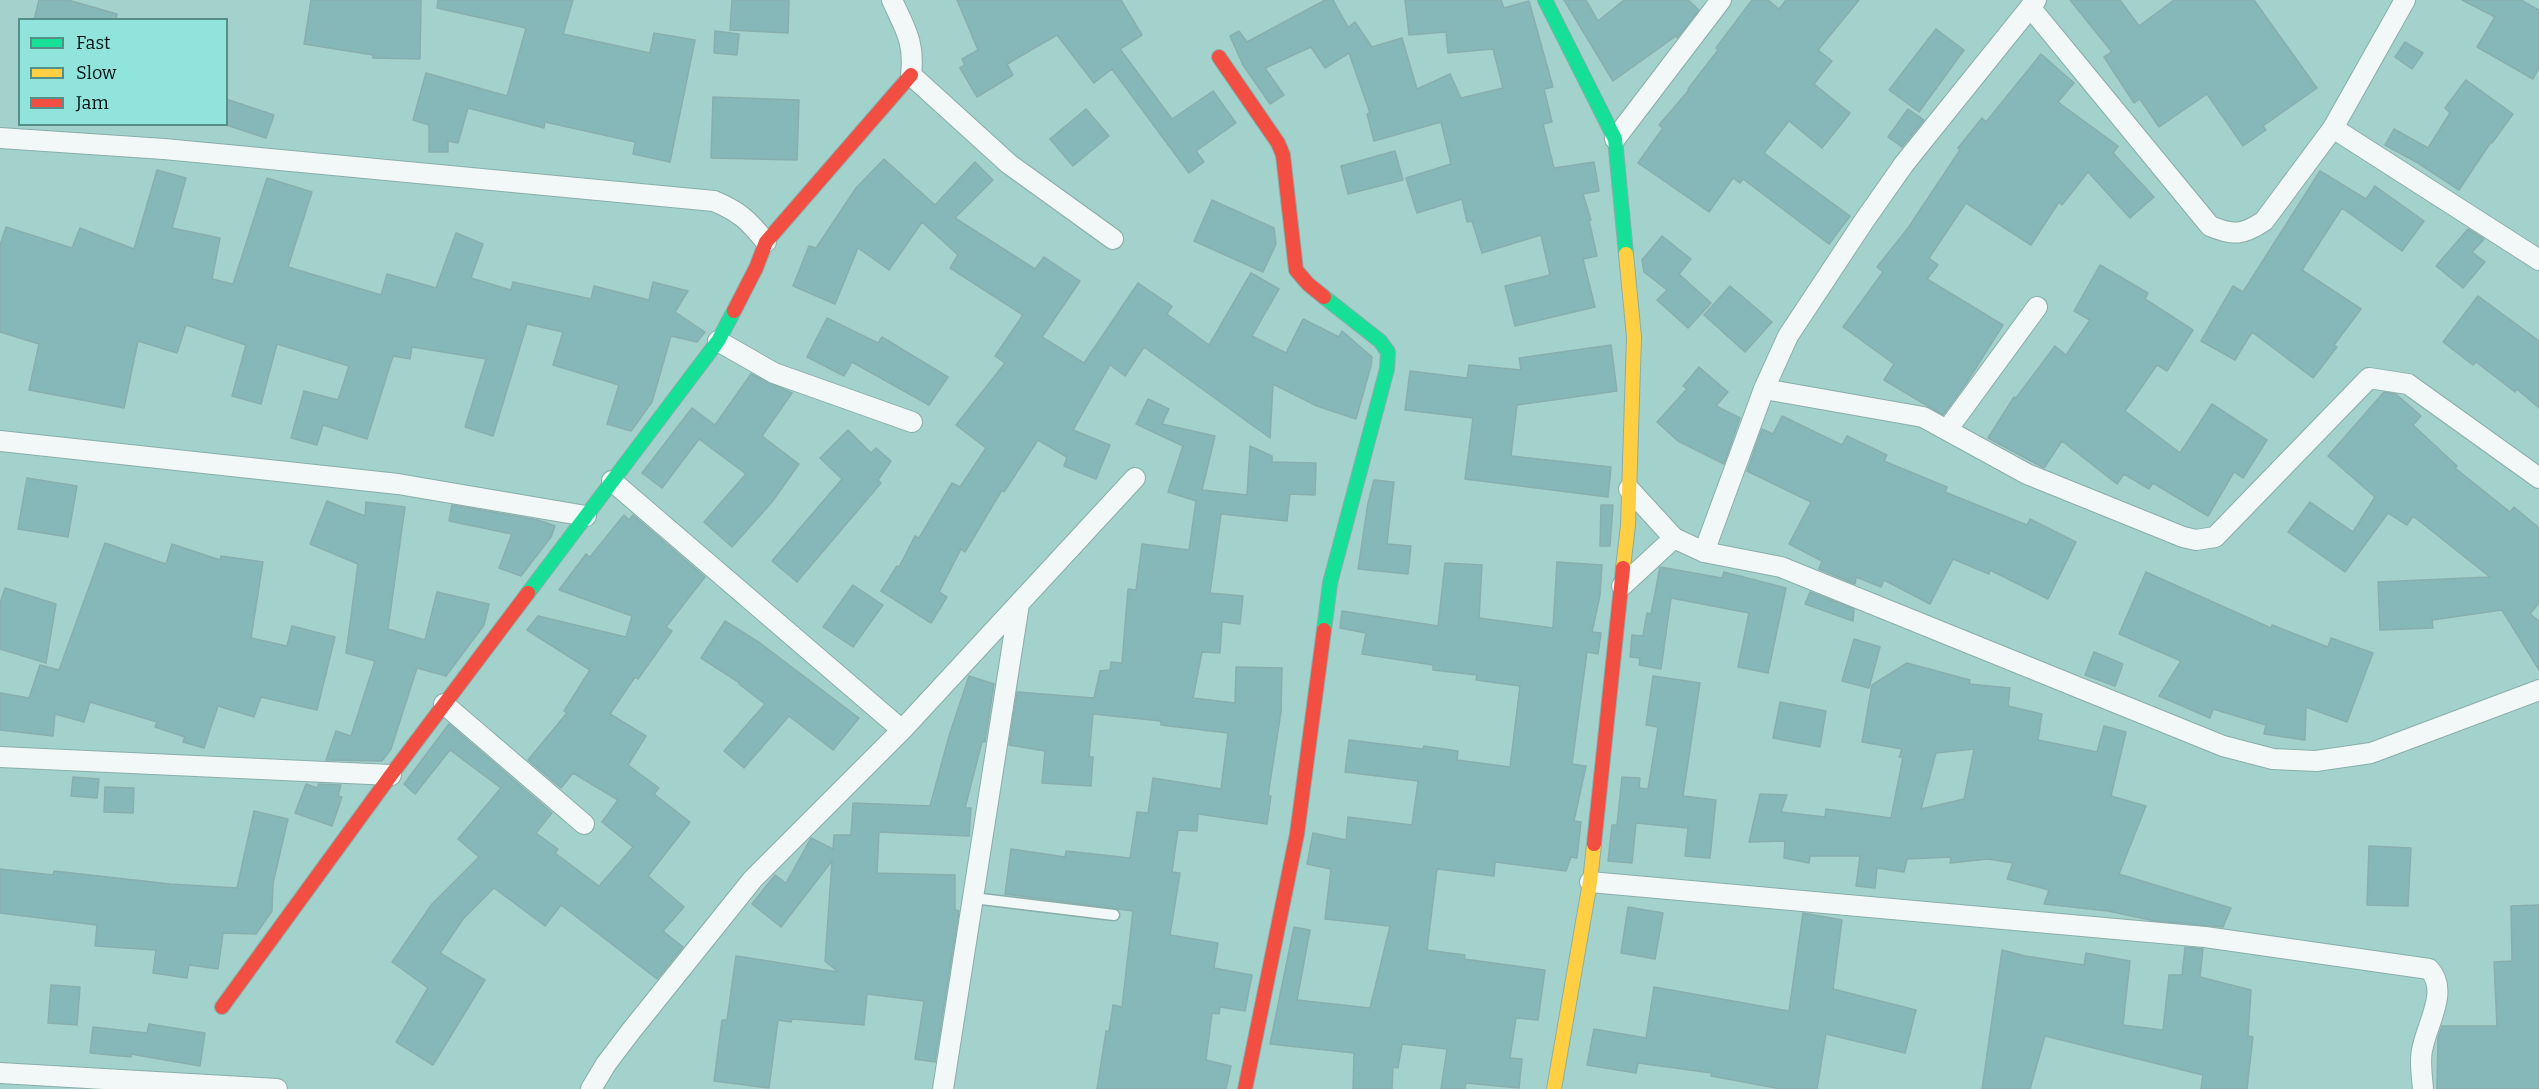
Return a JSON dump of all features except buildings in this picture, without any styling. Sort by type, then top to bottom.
[{"type":"street","points":[[222,1007],[391,774],[718,341],[756,268],[766,242],[911,75],[914,55],[892,0]]},
{"type":"street","points":[[1545,0],[1615,139],[1634,337],[1628,525],[1622,586],[1590,882],[1554,1089]]},
{"type":"street","points":[[1615,139],[1721,0]]},
{"type":"street","points":[[1704,552],[1764,389],[1788,336],[1904,165],[2033,4],[2210,226],[2229,234],[2248,231],[2264,221],[2333,128],[2405,0]]},
{"type":"street","points":[[1219,57],[1278,143],[1283,155],[1296,270],[1308,284],[1380,341],[1388,352],[1387,369],[1330,583],[1297,834],[1245,1089]]},
{"type":"street","points":[[911,75],[1009,164],[1113,239]]},
{"type":"street","points":[[2333,128],[2539,260]]},
{"type":"street","points":[[0,138],[164,150],[714,201],[736,210],[752,224],[766,242]]},
{"type":"street","points":[[1947,430],[2037,307]]},
{"type":"street","points":[[718,341],[774,373],[912,422]]},
{"type":"street","points":[[1764,389],[1903,411],[1923,417],[2027,474],[2183,537],[2196,540],[2215,537],[2369,378],[2408,384],[2539,478]]},
{"type":"street","points":[[0,441],[399,484],[586,516]]},
{"type":"street","points":[[591,1089],[606,1064],[631,1031],[753,879],[902,730],[1135,478]]},
{"type":"street","points":[[612,481],[902,730]]},
{"type":"street","points":[[1629,489],[1674,538],[1704,552],[1781,567],[2223,746],[2273,759],[2316,761],[2371,753],[2539,690]]},
{"type":"street","points":[[1622,586],[1674,538]]},
{"type":"street","points":[[943,1089],[1019,604]]},
{"type":"street","points":[[444,704],[584,824]]},
{"type":"street","points":[[0,757],[391,774]]},
{"type":"street","points":[[1590,882],[2205,937],[2429,969],[2435,975],[2438,995],[2422,1048],[2423,1089]]},
{"type":"street","points":[[0,1073],[103,1084],[277,1089]]},
{"type":"lane","points":[[973,898],[1114,915]]},
{"type":"traffic: fast","points":[[1545,0],[1615,139],[1626,254]]},
{"type":"traffic: fast","points":[[1324,297],[1380,341],[1388,352],[1387,369],[1330,583],[1324,630]]},
{"type":"traffic: fast","points":[[528,593],[718,341],[734,311]]},
{"type":"traffic: slow","points":[[1623,568],[1628,525],[1634,337],[1626,254]]},
{"type":"traffic: slow","points":[[1554,1089],[1590,882],[1594,844]]},
{"type":"traffic: jam","points":[[1219,57],[1278,143],[1283,155],[1296,270],[1324,297]]},
{"type":"traffic: jam","points":[[734,311],[756,268],[766,242],[911,75]]},
{"type":"traffic: jam","points":[[1594,844],[1623,568]]},
{"type":"traffic: jam","points":[[222,1007],[391,775],[528,593]]},
{"type":"traffic: jam","points":[[1245,1089],[1297,834],[1324,630]]}]
